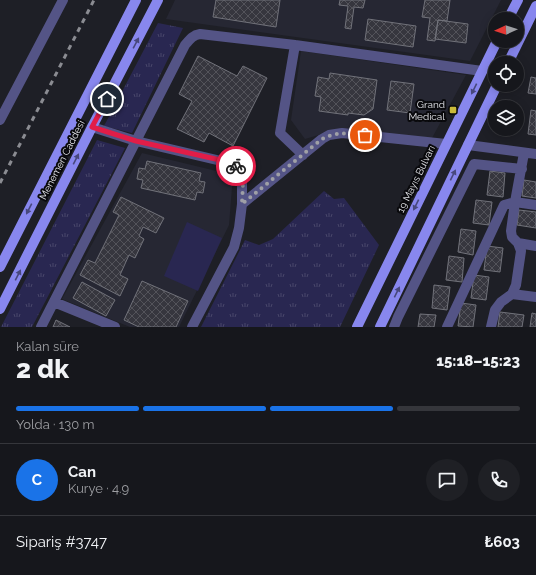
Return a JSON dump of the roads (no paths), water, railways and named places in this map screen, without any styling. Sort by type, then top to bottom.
[{"type":"main road","name":"Menemen Caddesi","points":[[0,267],[136,0]]},
{"type":"main road","name":"Menemen Caddesi","points":[[0,310],[158,0]]},
{"type":"main road","points":[[512,12],[518,0]]},
{"type":"main road","points":[[511,56],[536,6]]},
{"type":"main road","name":"19 Mayıs Bulvarı","points":[[357,327],[494,48]]},
{"type":"main road","points":[[380,327],[494,92]]},
{"type":"street","points":[[0,120],[3,106],[63,0]]},
{"type":"street","points":[[41,327],[185,45],[190,37],[195,34],[294,45],[482,71]]},
{"type":"street","points":[[294,45],[280,133],[303,155]]},
{"type":"street","points":[[92,127],[136,141],[234,164],[240,170],[242,177],[242,204],[239,228],[234,247],[192,327]]},
{"type":"street","points":[[242,204],[322,139],[329,135],[342,133],[446,144]]},
{"type":"street","points":[[468,145],[536,154]]},
{"type":"street","points":[[491,327],[495,310],[501,302],[512,294],[516,285],[520,251],[518,243],[512,237],[511,232],[524,153]]},
{"type":"street","points":[[394,327],[474,164],[522,169]]},
{"type":"street","points":[[447,327],[504,205],[515,202],[536,205]]},
{"type":"street","points":[[518,243],[536,246]]},
{"type":"street","points":[[512,294],[536,297]]},
{"type":"street","points":[[54,302],[115,327]]},
{"type":"railway","points":[[0,183],[94,0]]},
{"type":"place","name":"Grand Medical","points":[[453,110]]}]
